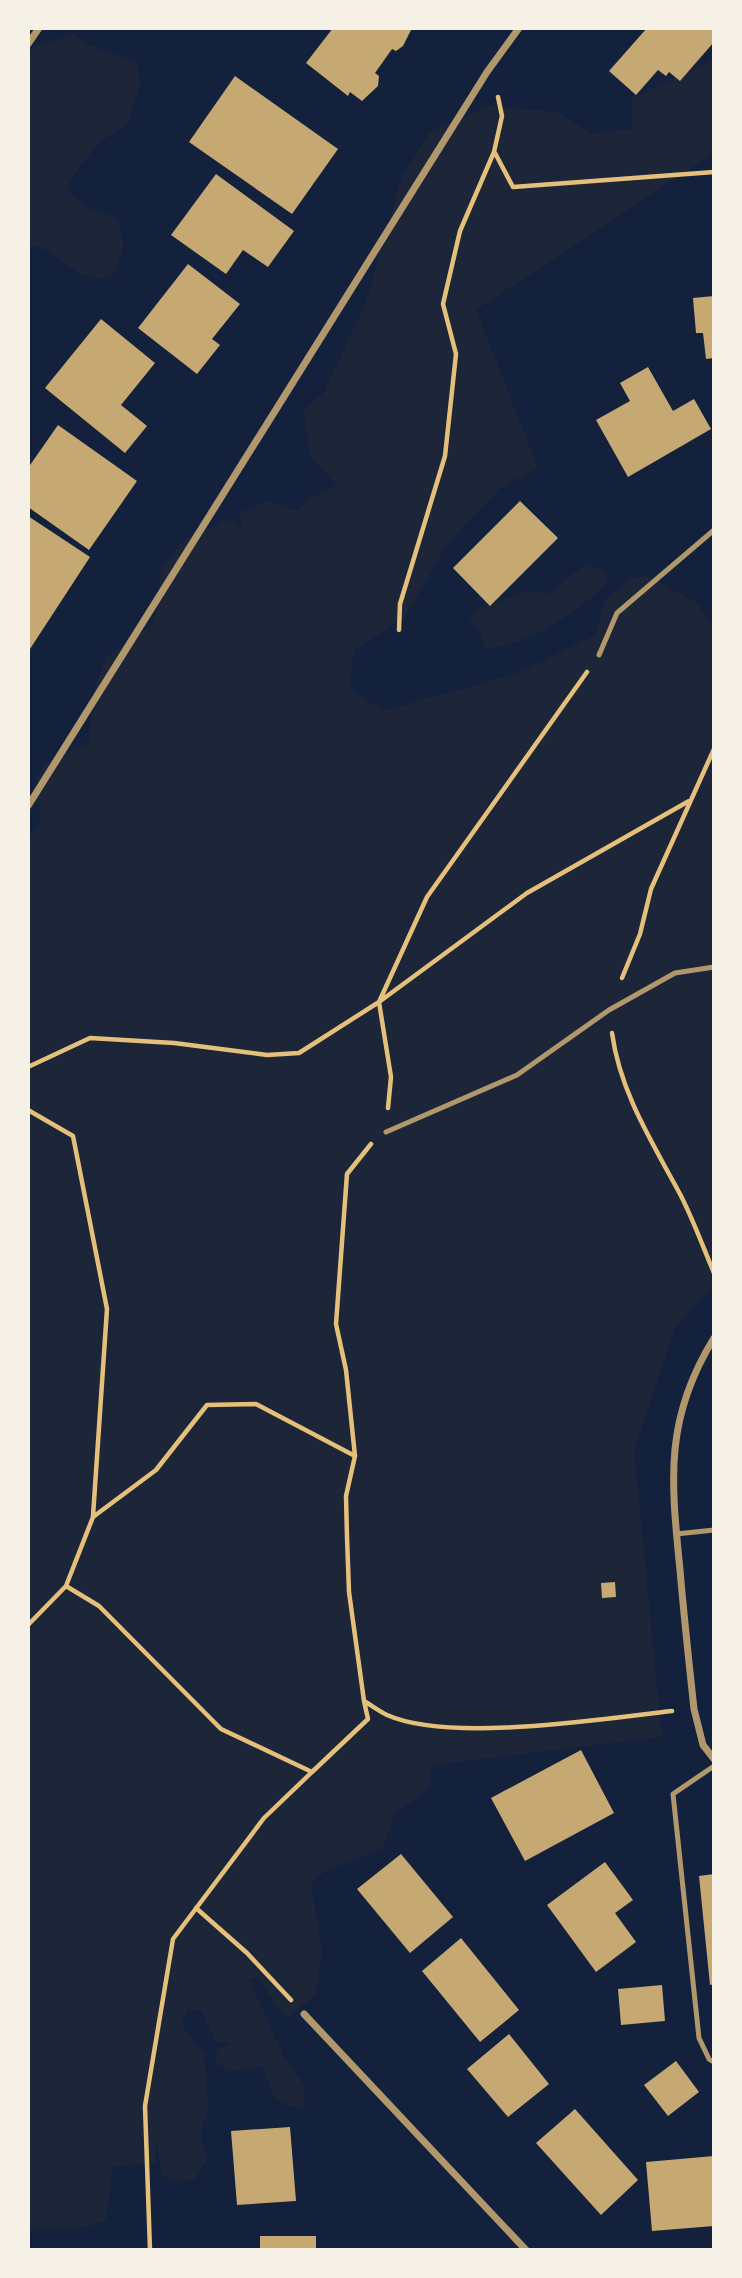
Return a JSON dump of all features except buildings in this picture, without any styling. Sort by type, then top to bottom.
[{"type":"street","points":[[28,44],[39,28]]},
{"type":"street","points":[[28,806],[480,83],[519,28]]},
{"type":"street","points":[[714,1338],[698,1363],[684,1397],[676,1433],[671,1479],[694,1709],[703,1745],[714,1759]]},
{"type":"street","points":[[304,2014],[526,2250]]},
{"type":"lane","points":[[599,655],[617,612],[714,530]]},
{"type":"lane","points":[[386,1132],[517,1075],[609,1010],[675,973],[714,967]]},
{"type":"lane","points":[[676,1534],[714,1530]]},
{"type":"lane","points":[[714,1766],[673,1794],[699,2038],[709,2059],[714,2062]]},
{"type":"path","points":[[399,630],[400,604],[444,456],[456,354],[443,304],[460,231],[494,152],[502,116],[497,89]]},
{"type":"path","points":[[494,152],[513,187],[714,172]]},
{"type":"path","points":[[150,2250],[145,2106],[173,1939],[264,1818],[368,1719],[363,1701],[349,1592],[346,1496],[355,1456],[346,1370],[336,1324],[347,1174],[365,1149],[386,1132],[391,1077],[379,1002],[427,897],[599,655]]},
{"type":"path","points":[[714,749],[651,889],[640,934],[609,1010],[617,1067],[651,1143],[681,1197],[714,1273]]},
{"type":"path","points":[[28,1067],[90,1038],[174,1043],[267,1055],[299,1053],[379,1002],[527,893],[690,801]]},
{"type":"path","points":[[28,1110],[73,1136],[107,1309],[93,1517],[66,1586],[28,1625]]},
{"type":"path","points":[[93,1517],[156,1470],[207,1405],[256,1404],[355,1456]]},
{"type":"path","points":[[66,1586],[99,1605],[221,1730],[312,1772]]},
{"type":"path","points":[[363,1701],[388,1715],[422,1723],[481,1729],[694,1709]]},
{"type":"path","points":[[195,1908],[247,1953],[304,2014]]},
{"type":"shaded area","points":[[74,34],[84,43],[137,62],[140,83],[128,124],[103,140],[82,163],[66,189],[85,206],[119,219],[124,248],[111,277],[84,274],[49,252],[28,245],[28,53],[31,48]]},
{"type":"shaded area","points":[[714,59],[714,153],[476,310],[538,468],[501,487],[448,543],[405,617],[354,651],[349,688],[383,711],[513,675],[595,635],[606,599],[631,578],[648,576],[696,602],[714,630],[714,1286],[675,1327],[634,1452],[662,1737],[432,1765],[428,1789],[394,1814],[383,1848],[325,1872],[311,1882],[322,1950],[316,1994],[289,2017],[278,2010],[260,1978],[249,1979],[283,2056],[305,2086],[304,2108],[286,2104],[275,2096],[264,2066],[232,2071],[215,2064],[217,2049],[230,2045],[215,2040],[201,2010],[188,2009],[181,2024],[204,2053],[208,2106],[200,2136],[207,2160],[194,2180],[170,2181],[162,2175],[156,2140],[156,2163],[113,2166],[106,2220],[88,2227],[28,2228],[28,841],[41,822],[38,776],[48,763],[89,743],[95,685],[108,656],[154,623],[161,568],[183,541],[225,520],[241,528],[240,512],[268,501],[297,511],[312,497],[337,486],[310,456],[304,410],[324,392],[366,302],[402,176],[431,131],[488,106],[558,112],[590,134],[631,129],[632,98]]},
{"type":"shaded area","points":[[586,564],[606,571],[605,584],[593,596],[565,617],[534,634],[485,650],[480,632],[469,623],[477,609],[525,592],[550,593]]}]
